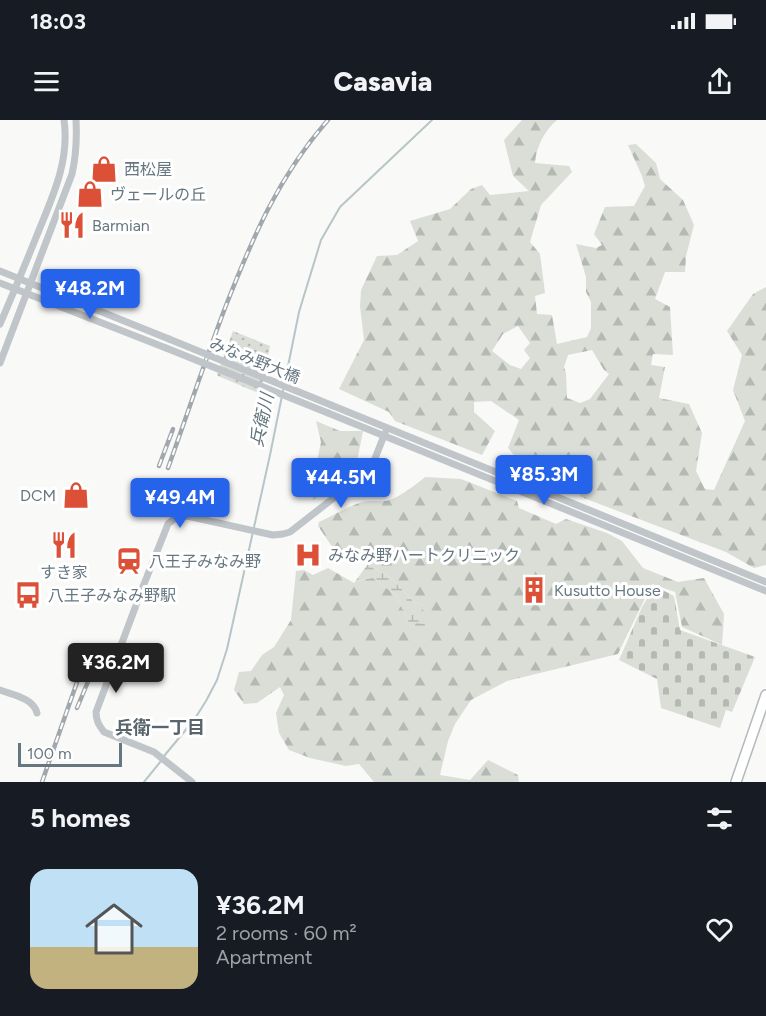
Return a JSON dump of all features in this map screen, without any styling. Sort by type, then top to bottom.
[{"type":"highway","points":[[736,782],[766,695]]},
{"type":"street","points":[[0,324],[62,171],[65,145],[64,120]]},
{"type":"street","points":[[0,363],[72,174],[76,155],[76,120]]},
{"type":"street","name":"みなみ野大橋","points":[[0,271],[169,339],[329,409]]},
{"type":"street","name":"みなみ野大橋","points":[[0,283],[329,409]]},
{"type":"street","points":[[329,409],[766,582]]},
{"type":"street","points":[[142,589],[171,520],[187,516],[273,535],[292,531],[367,472],[386,432]]},
{"type":"street","points":[[386,432],[766,591]]},
{"type":"street","points":[[135,608],[96,712],[96,719],[104,732],[158,755],[192,782]]},
{"type":"street","points":[[0,690],[31,702],[38,713]]},
{"type":"green space","points":[[522,120],[557,120],[542,139],[535,163],[569,166],[572,172],[541,205],[530,242],[540,254],[545,293],[535,296],[537,314],[552,315],[557,344],[587,337],[591,328],[591,302],[586,292],[586,277],[576,244],[596,248],[602,245],[594,234],[605,207],[634,206],[645,186],[628,145],[636,144],[656,163],[660,179],[683,200],[694,225],[686,256],[685,272],[665,272],[655,299],[670,307],[673,355],[653,354],[651,365],[665,367],[659,398],[689,404],[702,433],[696,471],[705,489],[714,490],[745,421],[733,390],[742,355],[727,331],[753,294],[766,287],[766,565],[754,568],[726,552],[581,497],[571,480],[554,472],[546,482],[530,475],[508,448],[519,420],[491,401],[474,402],[474,412],[495,431],[482,455],[395,421],[389,412],[339,389],[364,340],[360,306],[361,290],[377,256],[397,255],[418,241],[410,221],[450,209],[471,189],[482,185],[490,195],[529,191],[513,176],[504,140]],"holes":[[[518,326],[530,343],[524,350],[530,358],[521,369],[510,365],[492,351],[503,334]],[[592,350],[609,374],[590,399],[580,403],[567,398],[564,367],[568,355]]]},
{"type":"green space","points":[[233,331],[270,346],[261,394],[217,374]]},
{"type":"green space","points":[[316,421],[340,431],[363,431],[353,474],[313,500],[313,480],[321,442]]},
{"type":"green space","points":[[425,477],[461,479],[517,501],[519,508],[556,524],[566,519],[607,533],[622,541],[643,568],[678,582],[704,578],[724,614],[722,645],[682,627],[675,592],[652,584],[618,654],[507,681],[471,700],[455,724],[448,741],[440,775],[470,780],[488,760],[518,775],[519,782],[374,782],[359,764],[346,766],[310,758],[289,750],[279,733],[276,713],[284,695],[280,687],[257,703],[244,704],[234,690],[239,672],[251,671],[262,655],[274,647],[291,620],[296,571],[304,570],[313,575],[328,568],[354,583],[373,578],[396,595],[409,623],[423,606],[413,601],[392,579],[362,560],[359,564],[333,548],[318,526],[319,522],[356,504],[395,498]]},
{"type":"green space","points":[[368,564],[392,579],[413,601],[423,606],[424,624],[409,623],[396,595],[373,578],[354,583]]},
{"type":"green space","points":[[655,586],[674,596],[680,630],[755,657],[732,712],[726,710],[720,728],[661,708],[657,679],[619,660],[642,607]]},
{"type":"waterway","name":"兵衛川","points":[[164,756],[194,720],[206,701],[217,680],[227,649],[299,312],[321,240],[340,207],[432,120]]},
{"type":"waterway","name":"兵衛川","points":[[144,782],[161,761]]},
{"type":"tunnel","points":[[135,608],[142,589]]},
{"type":"railway","points":[[168,468],[225,308],[256,233],[295,164],[328,120]]},
{"type":"railway","points":[[159,466],[173,429]]},
{"type":"railway","points":[[42,782],[82,668]]},
{"type":"railway","points":[[77,708],[92,672]]},
{"type":"place","name":"西松屋","points":[[104,169]]},
{"type":"place","name":"ヴェールの丘","points":[[90,194]]},
{"type":"place","name":"Barmian","points":[[72,225]]},
{"type":"place","name":"DCM","points":[[76,495]]},
{"type":"place","name":"すき家","points":[[64,545]]},
{"type":"place","name":"みなみ野ハートクリニック","points":[[308,555]]},
{"type":"place","name":"八王子みなみ野","points":[[129,561]]},
{"type":"place","name":"Kusutto House","points":[[534,590]]},
{"type":"place","name":"八王子みなみ野駅","points":[[28,595]]},
{"type":"district","name":"兵衛一丁目","points":[[160,728]]}]
